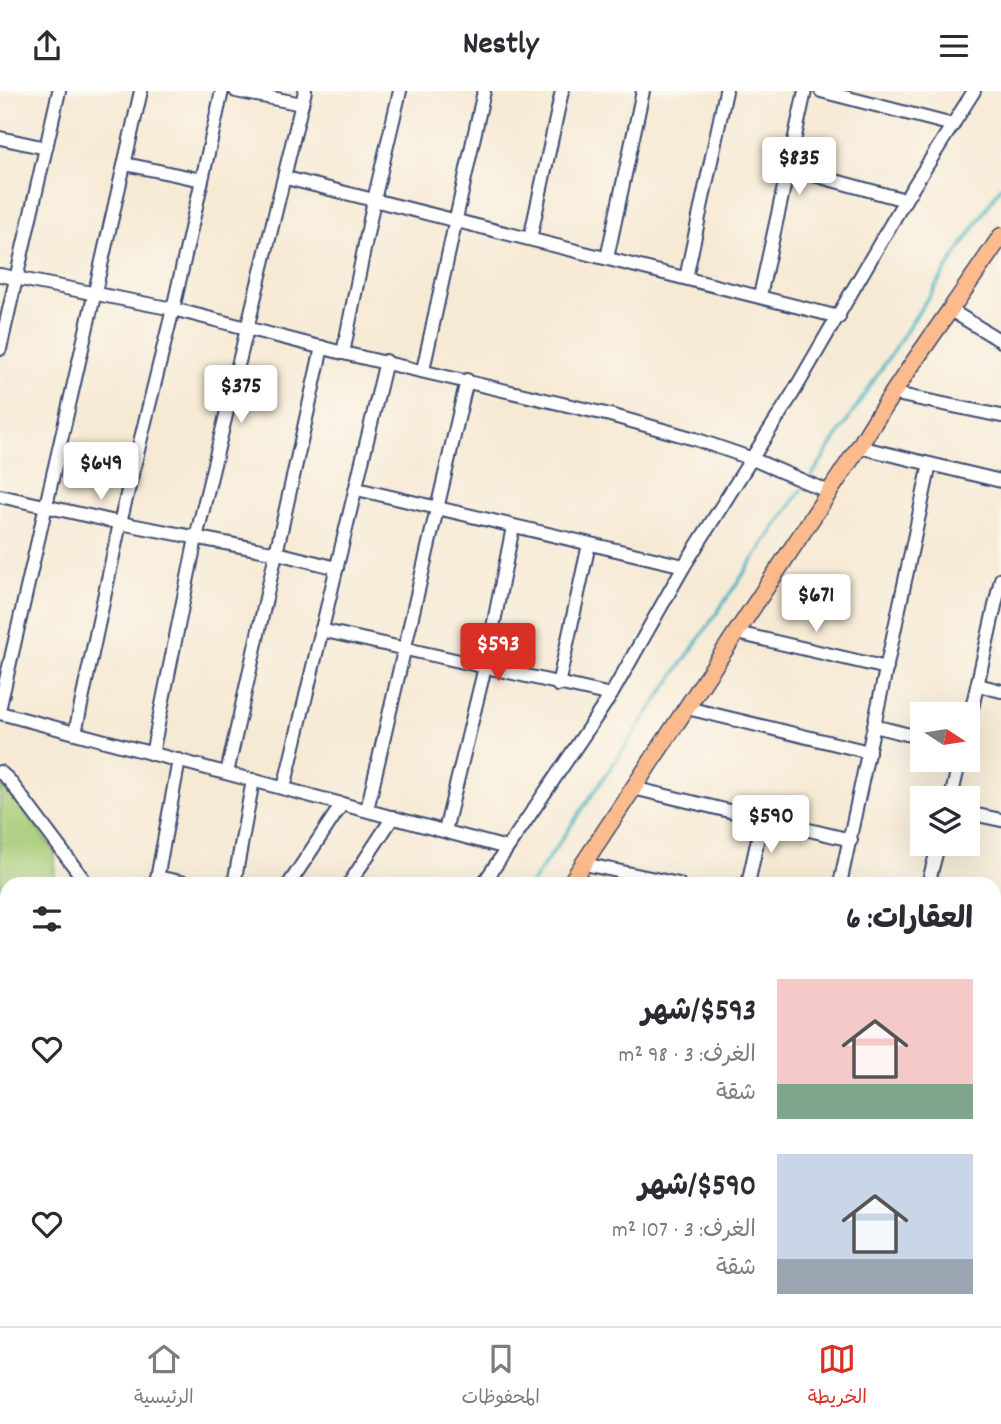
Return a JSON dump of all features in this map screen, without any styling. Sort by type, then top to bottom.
[{"type":"main road","points":[[575,877],[859,447],[891,393],[952,311],[1001,236]]},
{"type":"street","points":[[0,349],[60,91]]},
{"type":"street","points":[[0,706],[141,91]]},
{"type":"street","points":[[75,733],[120,523],[173,309],[222,91]]},
{"type":"street","points":[[152,754],[197,538],[286,178],[303,97],[236,91]]},
{"type":"street","points":[[343,353],[374,200],[400,91]]},
{"type":"street","points":[[423,370],[484,91]]},
{"type":"street","points":[[530,239],[562,91]]},
{"type":"street","points":[[607,258],[643,91]]},
{"type":"street","points":[[686,278],[726,91]]},
{"type":"street","points":[[760,296],[806,91]]},
{"type":"street","points":[[821,91],[953,125]]},
{"type":"street","points":[[875,105],[878,91]]},
{"type":"street","points":[[488,877],[611,695],[684,566],[839,317],[905,200],[974,91]]},
{"type":"street","points":[[0,138],[46,148]]},
{"type":"street","points":[[125,164],[202,180]]},
{"type":"street","points":[[789,168],[905,200]]},
{"type":"street","points":[[286,178],[839,317]]},
{"type":"street","points":[[0,275],[173,309],[343,353],[610,415],[695,439],[829,492]]},
{"type":"street","points":[[952,311],[1001,341]]},
{"type":"street","points":[[227,773],[322,347]]},
{"type":"street","points":[[284,788],[386,361]]},
{"type":"street","points":[[367,810],[467,380]]},
{"type":"street","points":[[891,393],[1000,414]]},
{"type":"street","points":[[859,447],[1001,481]]},
{"type":"street","points":[[843,877],[930,464]]},
{"type":"street","points":[[357,489],[684,566]]},
{"type":"street","points":[[0,496],[337,568]]},
{"type":"street","points":[[444,831],[485,667],[513,527]]},
{"type":"street","points":[[558,685],[589,544]]},
{"type":"street","points":[[974,702],[1001,579]]},
{"type":"street","points":[[321,630],[611,695]]},
{"type":"street","points":[[737,633],[887,668]]},
{"type":"street","points":[[978,685],[1001,691]]},
{"type":"street","points":[[687,708],[869,753]]},
{"type":"street","points":[[0,713],[508,848]]},
{"type":"street","points":[[874,726],[910,735]]},
{"type":"street","points":[[158,877],[179,760]]},
{"type":"street","points":[[0,772],[9,780],[82,877]]},
{"type":"street","points":[[235,877],[253,780]]},
{"type":"street","points":[[633,788],[851,840]]},
{"type":"street","points":[[294,877],[342,804]]},
{"type":"street","points":[[980,816],[1001,820]]},
{"type":"street","points":[[354,877],[393,817]]},
{"type":"street","points":[[750,877],[762,820]]},
{"type":"street","points":[[930,877],[936,856]]},
{"type":"street","points":[[584,863],[648,877]]},
{"type":"green space","points":[[0,785],[19,803],[55,852],[54,877],[0,877]]},
{"type":"waterway","points":[[812,475],[1001,186]]},
{"type":"waterway","points":[[536,877],[801,490]]}]
